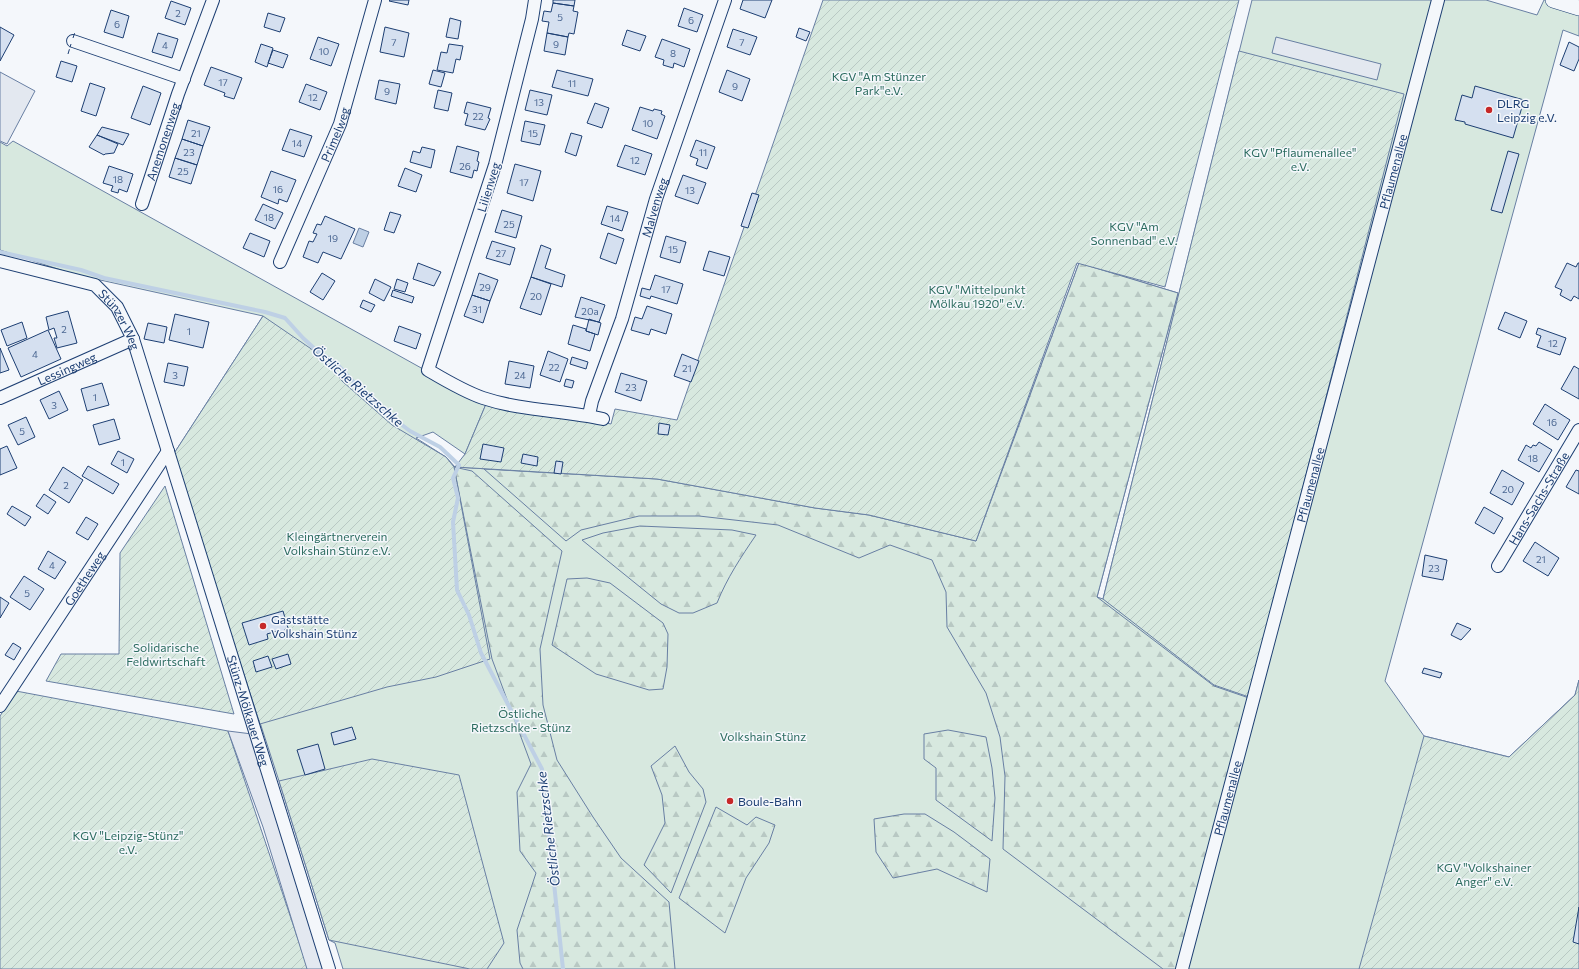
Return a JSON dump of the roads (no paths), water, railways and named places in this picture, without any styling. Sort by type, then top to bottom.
[{"type":"street","name":"Anemonenweg","points":[[142,204],[184,79],[213,0]]},
{"type":"street","name":"Primelweg","points":[[280,262],[340,124],[375,0]]},
{"type":"street","name":"Lilienweg","points":[[535,0],[532,19],[495,164],[428,370],[452,384],[482,398],[530,409],[589,416]]},
{"type":"street","name":"Malvenweg","points":[[589,416],[592,401],[622,319],[656,199],[725,0]]},
{"type":"street","name":"Pflaumenallee","points":[[1182,969],[1438,0]]},
{"type":"street","points":[[1553,0],[1579,8]]},
{"type":"street","points":[[73,41],[184,79]]},
{"type":"street","name":"Stünzer Weg","points":[[0,261],[95,285],[117,307],[133,339],[168,451]]},
{"type":"street","name":"Lessingweg","points":[[0,398],[133,339]]},
{"type":"street","points":[[589,416],[603,419]]},
{"type":"street","name":"Hans-Sachs-Straße","points":[[1498,566],[1579,430]]},
{"type":"street","name":"Goetheweg","points":[[0,706],[168,451]]},
{"type":"street","name":"Stünz-Mölkauer Weg","points":[[168,451],[329,969]]},
{"type":"water","points":[[359,228],[369,232],[363,247],[353,243]]},
{"type":"waterway","name":"Östliche Rietzschke","points":[[0,252],[81,270],[104,278],[265,312],[285,318],[303,338],[315,349],[338,365],[361,390],[390,416],[410,431],[440,447],[459,465],[453,478],[458,498],[453,522],[457,590],[469,615],[481,653],[542,769],[563,969]]},
{"type":"place","name":"DLRG Leipzig e.V.","points":[[1489,110]]},
{"type":"place","name":"Gaststätte Volkshain Stünz","points":[[263,626]]},
{"type":"place","name":"Boule-Bahn","points":[[730,801]]},
{"type":"park label","name":"KGV \"Am Stünzer Park\"e.V.","points":[[879,83]]},
{"type":"park label","name":"KGV \"Pflaumenallee\" e.V.","points":[[1300,159]]},
{"type":"park label","name":"KGV \"Am Sonnenbad\" e.V.","points":[[1134,233]]},
{"type":"park label","name":"KGV \"Mittelpunkt Mölkau 1920\" e.V.","points":[[977,296]]},
{"type":"park label","name":"Kleingärtnerverein Volkshain Stünz e.V.","points":[[337,543]]},
{"type":"park label","name":"Solidarische Feldwirtschaft","points":[[166,654]]},
{"type":"park label","name":"Östliche Rietzschke - Stünz","points":[[521,720]]},
{"type":"park label","name":"Volkshain Stünz","points":[[763,736]]},
{"type":"park label","name":"KGV \"Leipzig-Stünz\" e.V.","points":[[128,842]]},
{"type":"park label","name":"KGV \"Volkshainer Anger\" e.V.","points":[[1484,874]]}]
